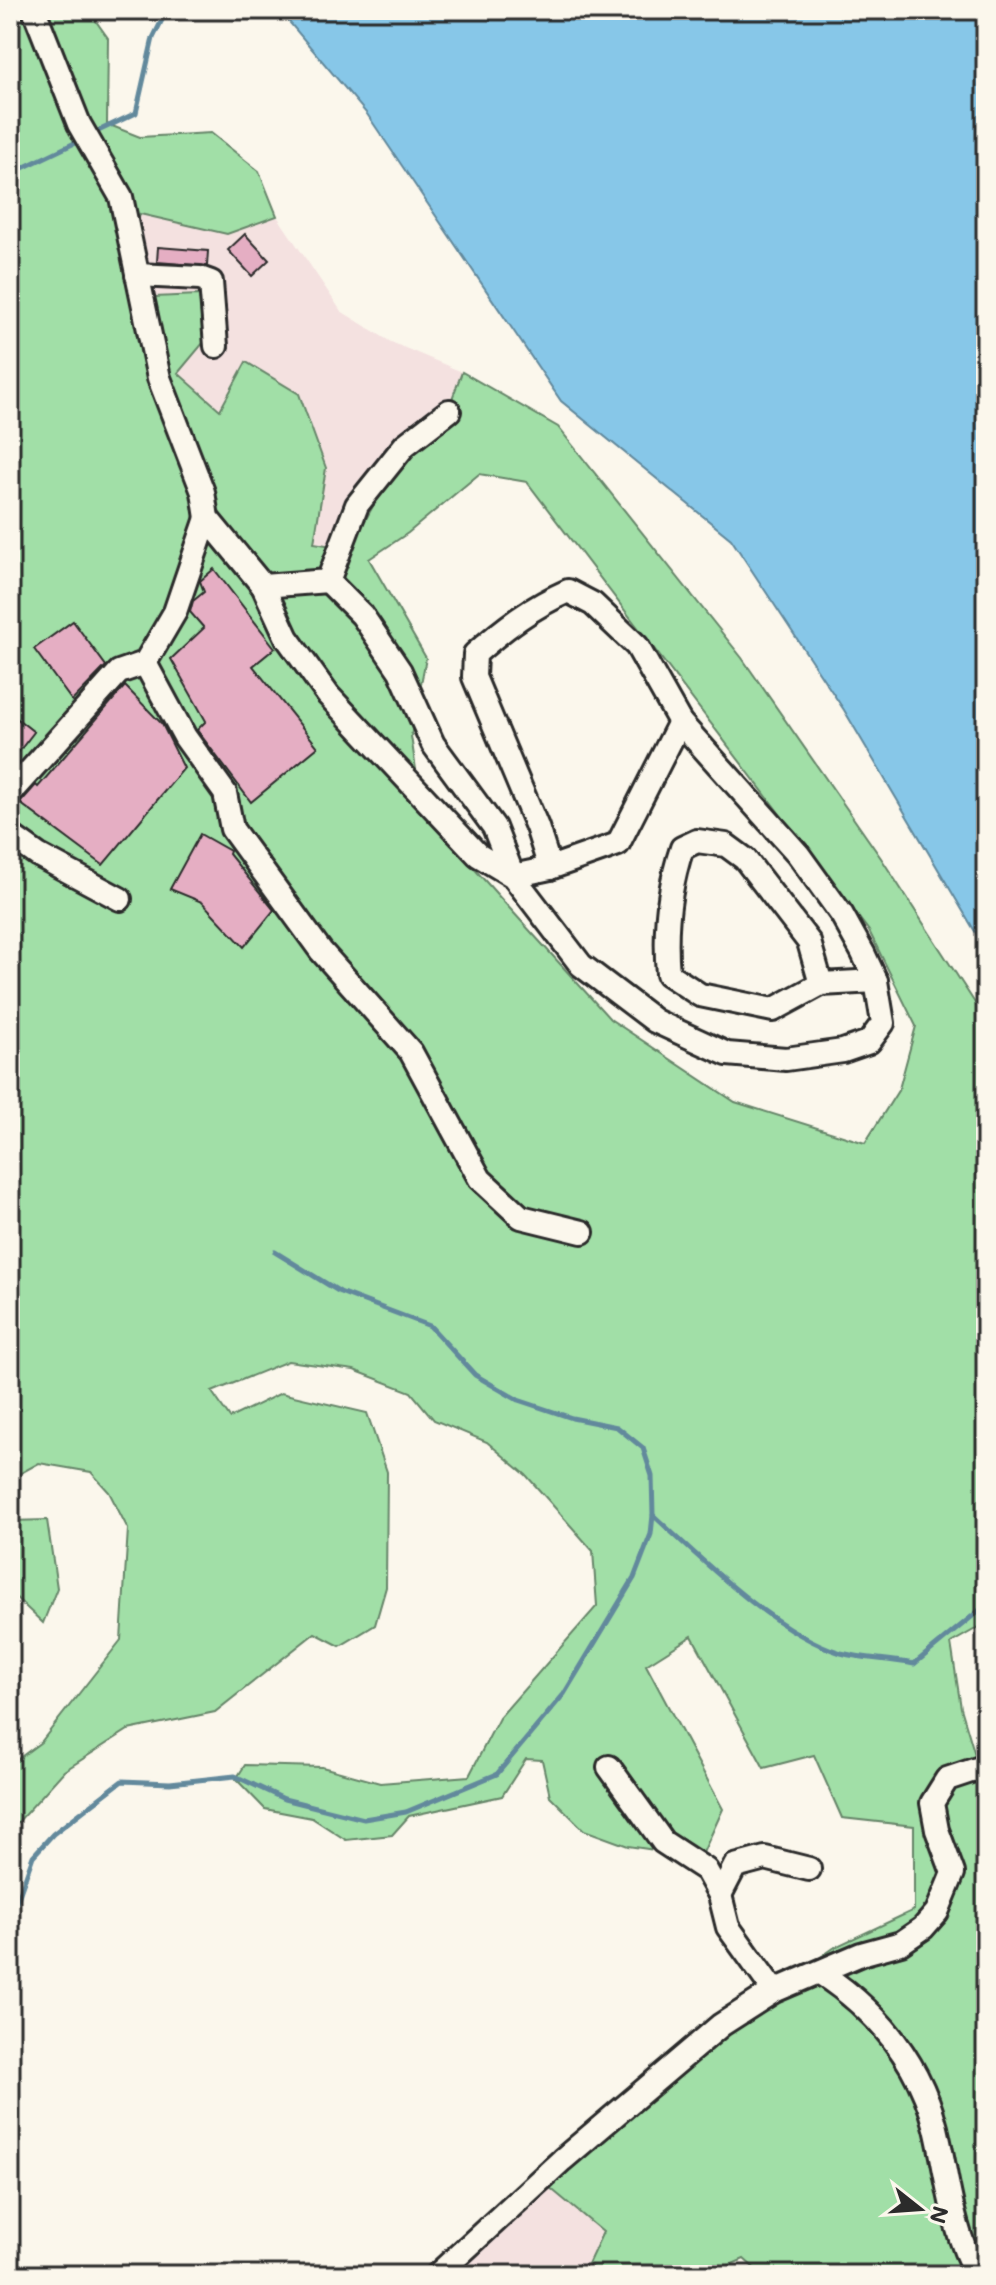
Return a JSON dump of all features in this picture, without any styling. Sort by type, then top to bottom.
[{"type":"street","points":[[10,793],[119,672],[145,663],[175,612],[207,518],[203,492],[159,378],[121,197],[79,124],[34,10]]},
{"type":"street","points":[[137,275],[200,278],[211,282],[216,346]]},
{"type":"street","points":[[328,581],[357,505],[405,445],[449,411]]},
{"type":"street","points":[[207,518],[263,586],[287,638],[328,695],[478,855],[513,876],[550,868],[618,844],[680,722]]},
{"type":"street","points":[[263,586],[328,581],[362,615],[400,671],[433,744],[494,827],[513,876],[581,965],[655,1021],[727,1054],[786,1059],[843,1051],[869,1042],[883,1023],[876,981],[842,915],[798,854],[680,722],[637,646],[593,604],[568,591],[519,617],[475,654],[474,677],[537,827],[550,868]]},
{"type":"street","points":[[145,663],[185,737],[225,793],[232,829],[321,951],[411,1052],[480,1179],[521,1217],[582,1232]]},
{"type":"street","points":[[10,835],[38,855],[120,899]]},
{"type":"street","points":[[821,984],[809,942],[745,859],[726,845],[697,841],[682,848],[671,880],[665,942],[668,974],[700,995],[773,1010],[821,984],[876,981]]},
{"type":"street","points":[[437,2275],[562,2160],[699,2044],[774,1991],[822,1974],[861,1954],[901,1943],[937,1912],[953,1873],[937,1830],[932,1803],[947,1779],[986,1766]]},
{"type":"street","points":[[609,1767],[663,1842],[706,1870],[720,1895],[728,1927],[774,1991]]},
{"type":"street","points":[[720,1895],[735,1866],[765,1858],[809,1869]]},
{"type":"street","points":[[822,1974],[855,1996],[911,2064],[935,2126],[951,2210],[977,2275]]},
{"type":"shaded area","points":[[140,213],[227,234],[277,216],[341,311],[391,342],[462,372],[446,415],[350,550],[314,543],[326,468],[246,362],[221,410],[178,373],[154,297],[130,251]]},
{"type":"shaded area","points":[[549,2187],[603,2232],[588,2264],[600,2275],[448,2275]]},
{"type":"green space","points":[[10,10],[88,10],[108,38],[107,124],[140,137],[211,133],[259,171],[277,216],[227,234],[140,214],[130,251],[154,297],[199,295],[204,342],[178,373],[220,410],[246,362],[299,394],[326,468],[314,543],[350,549],[381,491],[446,415],[462,372],[558,427],[742,658],[881,858],[986,1020],[986,1623],[951,1643],[961,1708],[986,1792],[986,2275],[762,2275],[744,2259],[707,2275],[600,2275],[588,2264],[603,2232],[549,2187],[697,2047],[752,2005],[835,1947],[914,1910],[914,1826],[842,1818],[814,1755],[764,1768],[692,1636],[646,1665],[723,1809],[697,1866],[661,1851],[628,1846],[584,1830],[550,1796],[542,1760],[526,1759],[502,1796],[409,1816],[392,1835],[346,1840],[312,1818],[265,1809],[236,1779],[245,1765],[322,1767],[380,1783],[469,1776],[499,1718],[597,1606],[593,1551],[526,1475],[487,1442],[434,1420],[411,1392],[354,1370],[288,1361],[212,1392],[230,1418],[281,1393],[367,1413],[387,1472],[386,1587],[375,1625],[340,1646],[315,1633],[215,1712],[128,1730],[64,1771],[10,1831],[10,1765],[41,1742],[121,1640],[128,1529],[109,1492],[91,1472],[39,1463],[10,1479]],"holes":[[[479,474],[527,482],[869,931],[916,1026],[899,1089],[865,1143],[735,1102],[610,1019],[422,810],[411,736],[426,658],[369,559],[408,533]]]},
{"type":"green space","points":[[47,1520],[57,1588],[43,1623],[10,1592],[10,1521]]},
{"type":"water","points":[[279,10],[986,10],[986,950],[844,710],[731,539],[561,401],[367,114]]},
{"type":"building","points":[[245,234],[269,260],[252,276],[228,250]]},
{"type":"building","points":[[158,247],[208,251],[207,266],[157,262]]},
{"type":"building","points":[[214,569],[275,648],[253,666],[318,747],[251,802],[197,730],[206,721],[171,659],[204,628],[190,612],[193,601],[204,592],[200,581]]},
{"type":"building","points":[[73,621],[106,666],[72,701],[34,649]]},
{"type":"building","points":[[125,686],[162,724],[184,768],[103,865],[20,803],[36,785],[38,787]]},
{"type":"building","points":[[10,713],[34,732],[10,763]]},
{"type":"building","points":[[200,834],[230,851],[229,854],[274,910],[244,947],[202,902],[170,889]]},
{"type":"waterway","points":[[94,133],[136,113],[153,38],[167,10]]},
{"type":"waterway","points":[[10,174],[81,140]]},
{"type":"waterway","points":[[275,1252],[340,1292],[430,1326],[475,1375],[518,1400],[572,1418],[617,1427],[643,1448],[652,1476],[653,1515],[741,1594],[792,1630],[817,1643],[850,1655],[914,1664],[986,1605]]},
{"type":"waterway","points":[[10,1921],[33,1856],[53,1834],[122,1781],[170,1783],[235,1776],[284,1799],[364,1819],[406,1812],[497,1774],[564,1694],[634,1578],[651,1534],[653,1515]]}]
